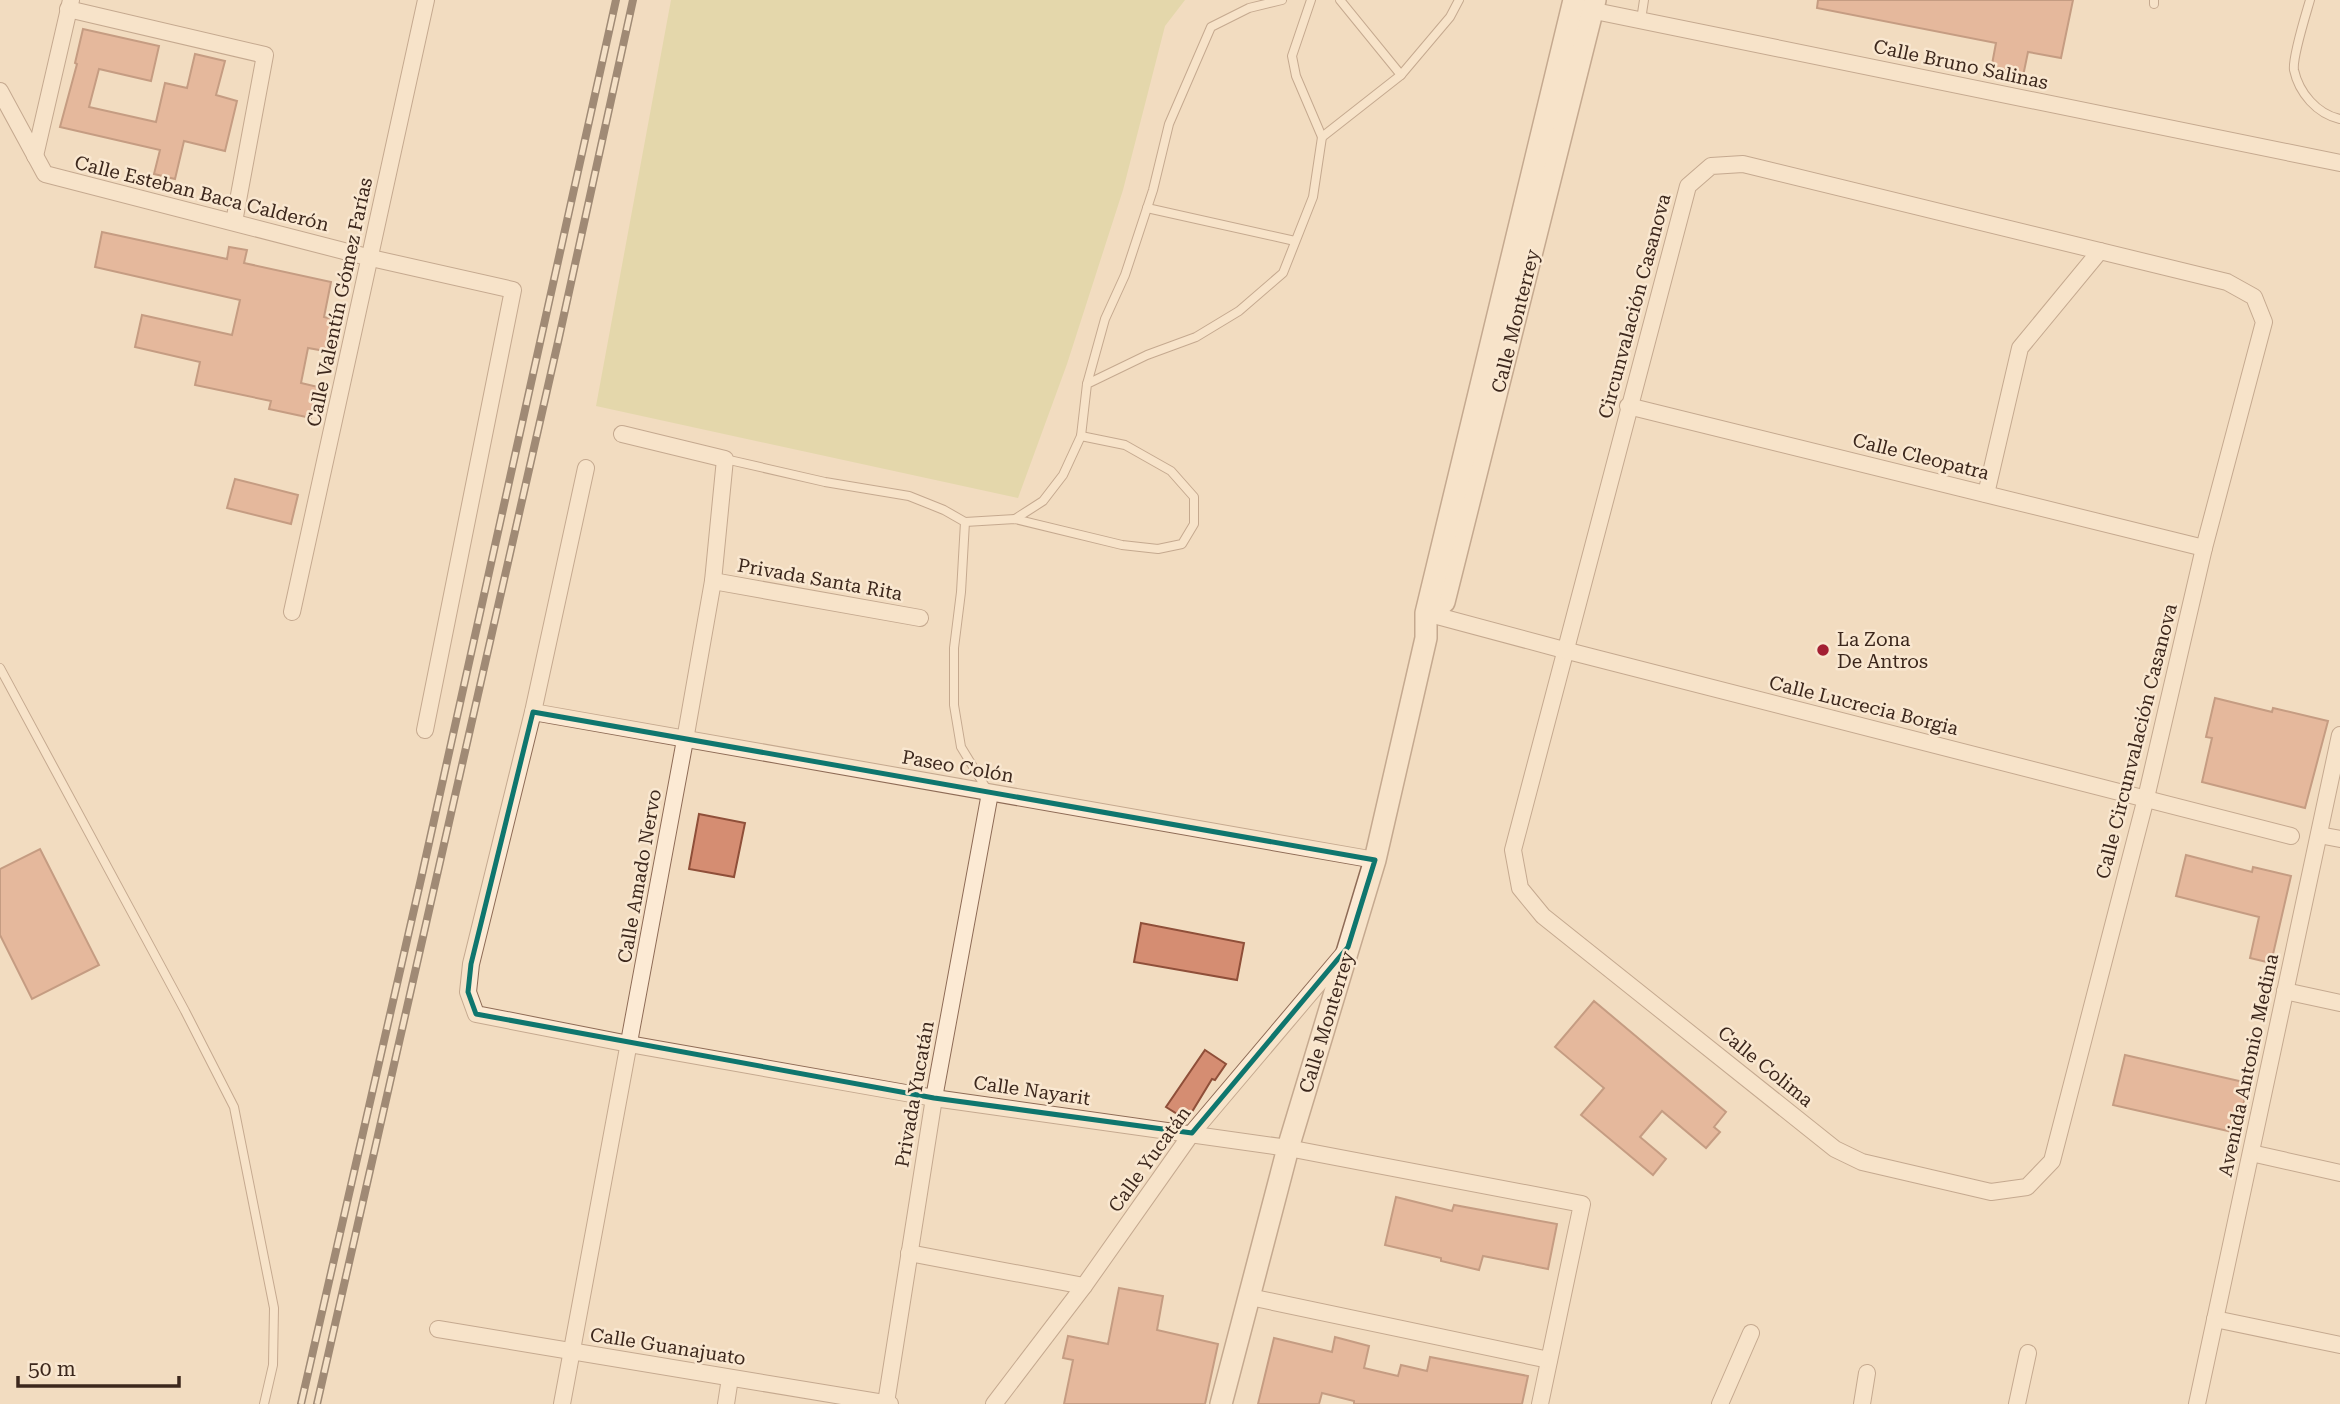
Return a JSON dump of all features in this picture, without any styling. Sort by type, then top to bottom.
[{"type":"street","name":"Calle Valentín Gómez Farías","points":[[292,612],[426,0]]},
{"type":"street","points":[[35,156],[69,4],[265,55],[234,222]]},
{"type":"street","name":"Calle Bruno Salinas","points":[[1584,4],[1641,20],[2340,163]]},
{"type":"street","name":"Calle Monterrey","points":[[1221,1404],[1288,1147],[1375,860],[1426,638],[1584,4]]},
{"type":"street","points":[[0,91],[35,156]]},
{"type":"street","name":"Calle Esteban Baca Calderón","points":[[35,156],[45,174],[371,258],[513,290],[425,730]]},
{"type":"street","name":"Circunvalación Casanova","points":[[1520,888],[1513,850],[1628,406],[1688,186],[1711,166],[1743,164],[2227,282],[2254,297]]},
{"type":"street","points":[[1986,494],[2020,348],[2100,251]]},
{"type":"street","name":"Calle Circunvalación Casanova","points":[[2026,1187],[2052,1161],[2146,798],[2204,548],[2264,322],[2254,297]]},
{"type":"street","name":"Calle Cleopatra","points":[[1628,406],[2204,548]]},
{"type":"street","points":[[622,434],[725,459]]},
{"type":"street","name":"Calle Amado Nervo","points":[[562,1404],[713,581],[725,459]]},
{"type":"street","points":[[534,712],[586,468]]},
{"type":"street","name":"Privada Santa Rita","points":[[713,581],[920,618]]},
{"type":"street","name":"Calle Lucrecia Borgia","points":[[1433,615],[2291,836]]},
{"type":"street","name":"Paseo Colón","points":[[534,712],[1375,860]]},
{"type":"street","name":"Calle Nayarit","points":[[534,712],[471,964],[468,992],[476,1014],[934,1098],[1288,1147],[1583,1203],[1549,1360]]},
{"type":"street","name":"Avenida Antonio Medina","points":[[2197,1404],[2340,735]]},
{"type":"street","name":"Privada Yucatán","points":[[888,1404],[934,1098],[990,793]]},
{"type":"street","points":[[2319,835],[2340,839]]},
{"type":"street","name":"Calle Colima","points":[[1520,888],[1544,916],[1835,1149],[1862,1162],[1991,1192],[2026,1187]]},
{"type":"street","name":"Calle Yucatán","points":[[994,1404],[1084,1286],[1192,1133],[1348,947]]},
{"type":"street","points":[[2285,991],[2340,1003]]},
{"type":"street","points":[[2251,1153],[2340,1173]]},
{"type":"street","points":[[909,1253],[1084,1286]]},
{"type":"street","points":[[1250,1297],[1549,1360],[1540,1404]]},
{"type":"street","points":[[2215,1319],[2340,1345]]},
{"type":"street","name":"Calle Guanajuato","points":[[438,1329],[888,1404]]},
{"type":"street","points":[[1720,1404],[1751,1333]]},
{"type":"street","points":[[2017,1404],[2028,1353]]},
{"type":"street","points":[[1862,1404],[1867,1373]]},
{"type":"street","points":[[726,1404],[730,1378]]},
{"type":"lane","points":[[1014,519],[1043,501],[1063,475],[1081,436],[1087,384],[1105,319],[1125,275],[1147,208],[1169,124],[1211,27],[1248,4],[1282,0]]},
{"type":"lane","points":[[1087,384],[1136,359],[1196,337],[1239,312],[1283,273],[1313,197],[1322,137],[1296,76],[1292,56],[1311,0]]},
{"type":"lane","points":[[1340,0],[1401,75]]},
{"type":"lane","points":[[1322,137],[1401,75],[1450,17],[1459,0]]},
{"type":"lane","points":[[1641,20],[1644,0]]},
{"type":"lane","points":[[2310,0],[2294,68],[2306,99],[2329,117],[2340,119]]},
{"type":"lane","points":[[1147,208],[1295,240]]},
{"type":"lane","points":[[725,459],[825,482],[909,496],[965,522],[1014,519],[1122,545],[1158,549],[1182,544],[1194,524],[1194,498],[1171,471],[1125,444],[1081,436]]},
{"type":"lane","points":[[965,522],[961,592],[954,648],[954,705],[961,747],[990,793]]},
{"type":"lane","points":[[0,668],[234,1107],[274,1308],[272,1365],[264,1404]]},
{"type":"highlighted area","points":[[533,712],[1375,860],[1348,947],[1192,1133],[934,1098],[476,1014],[468,992],[471,964]]},
{"type":"shaded area","points":[[671,0],[1185,0],[1165,26],[1123,190],[1067,364],[1018,498],[596,406]]},
{"type":"building","points":[[1818,0],[2073,0],[2061,58],[2028,52],[2022,81],[1990,75],[1996,43],[1817,8]]},
{"type":"building","points":[[83,29],[159,46],[151,81],[99,69],[89,107],[156,122],[165,83],[187,88],[195,54],[225,61],[216,95],[237,101],[225,151],[184,141],[175,179],[154,174],[160,150],[60,127],[77,64],[75,63]]},
{"type":"building","points":[[102,232],[227,259],[229,247],[247,250],[244,263],[331,282],[324,317],[332,319],[325,351],[308,348],[301,383],[318,387],[311,418],[269,409],[271,401],[195,385],[200,362],[135,347],[142,315],[232,335],[240,300],[95,267]]},
{"type":"building","points":[[235,479],[298,495],[291,524],[227,508]]},
{"type":"building","points":[[2215,698],[2272,712],[2273,708],[2328,721],[2305,808],[2202,782],[2212,738],[2206,737]]},
{"type":"building","points":[[699,814],[745,823],[734,877],[689,869]]},
{"type":"building","points":[[40,849],[99,965],[32,999],[0,935],[0,869]]},
{"type":"building","points":[[2186,855],[2252,872],[2253,867],[2291,876],[2271,963],[2250,958],[2259,917],[2176,896]]},
{"type":"building","points":[[1141,923],[1244,943],[1237,980],[1134,962]]},
{"type":"building","points":[[1594,1001],[1726,1112],[1714,1127],[1720,1132],[1706,1148],[1662,1111],[1640,1137],[1666,1159],[1653,1175],[1581,1115],[1604,1088],[1555,1047]]},
{"type":"building","points":[[1205,1050],[1226,1064],[1215,1080],[1212,1079],[1187,1120],[1166,1107]]},
{"type":"building","points":[[2125,1055],[2248,1083],[2237,1133],[2113,1105]]},
{"type":"building","points":[[1396,1197],[1452,1211],[1454,1205],[1557,1224],[1548,1269],[1483,1256],[1479,1270],[1385,1245]]},
{"type":"building","points":[[1119,1288],[1163,1296],[1157,1330],[1218,1344],[1205,1404],[1064,1404],[1073,1360],[1063,1358],[1068,1336],[1108,1344]]},
{"type":"building","points":[[1335,1337],[1369,1346],[1364,1368],[1398,1376],[1401,1365],[1427,1371],[1430,1357],[1528,1376],[1522,1404],[1354,1404],[1354,1401],[1322,1393],[1319,1404],[1258,1404],[1274,1338],[1332,1352]]},
{"type":"railway","points":[[301,1404],[421,879],[616,0]]},
{"type":"railway","points":[[317,1404],[633,0]]},
{"type":"place","name":"La Zona De Antros","points":[[1823,650]]}]
